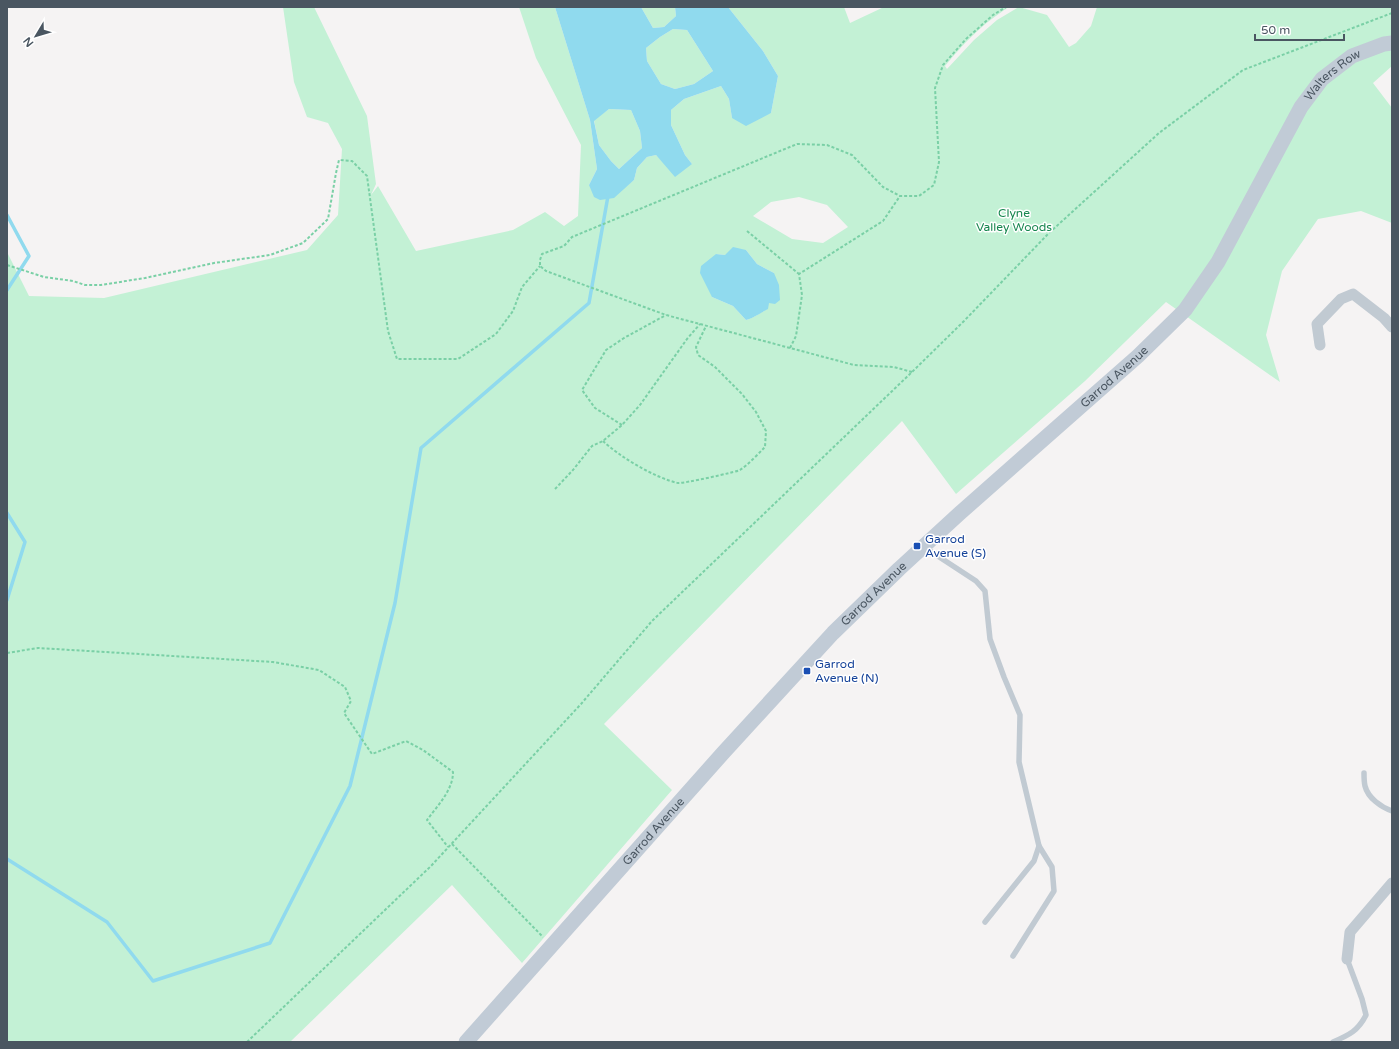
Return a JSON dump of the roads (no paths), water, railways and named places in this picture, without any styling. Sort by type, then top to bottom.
[{"type":"main road","name":"Walters Row","points":[[1301,107],[1322,79],[1352,56],[1384,44],[1392,43]]},
{"type":"main road","name":"Garrod Avenue","points":[[466,1042],[551,945],[833,633],[924,547],[1138,356],[1185,310],[1218,262],[1301,107]]},
{"type":"street","points":[[1320,345],[1316,324],[1341,299],[1353,294],[1384,318],[1392,327]]},
{"type":"street","points":[[1347,959],[1350,932],[1392,883]]},
{"type":"lane","points":[[924,547],[976,581],[985,591],[990,639],[1004,678],[1020,714],[1019,762],[1039,846],[1052,867],[1054,891],[1013,956]]},
{"type":"lane","points":[[1364,773],[1365,787],[1372,797],[1382,808],[1392,811]]},
{"type":"lane","points":[[985,922],[1034,862],[1039,846]]},
{"type":"lane","points":[[1333,1042],[1352,1033],[1361,1024],[1366,1015],[1362,999],[1347,959]]},
{"type":"water","points":[[555,7],[641,7],[653,28],[664,27],[676,16],[675,7],[728,7],[763,51],[778,76],[771,113],[746,126],[732,118],[729,99],[721,86],[684,99],[671,110],[671,125],[685,155],[692,164],[675,177],[656,155],[647,157],[637,168],[634,180],[614,198],[600,200],[594,197],[589,185],[597,169],[590,120]],"holes":[[[673,29],[687,30],[713,71],[694,84],[675,89],[661,84],[647,61],[646,48]],[[609,109],[631,110],[640,131],[642,148],[619,169],[599,145],[594,121]]]},
{"type":"water","points":[[733,247],[746,250],[757,264],[774,273],[779,285],[780,300],[775,304],[769,303],[768,309],[746,320],[733,306],[712,297],[700,273],[701,266],[716,254],[725,255]]},
{"type":"waterway","points":[[7,859],[107,922],[153,981],[270,943],[350,786],[395,603],[421,448],[589,303],[608,196]]},
{"type":"waterway","points":[[7,215],[29,256],[7,290]]},
{"type":"waterway","points":[[7,513],[25,542],[7,600]]},
{"type":"place","name":"Garrod Avenue (S)","points":[[917,546]]},
{"type":"place","name":"Garrod Avenue (N)","points":[[807,671]]},
{"type":"park label","name":"Clyne Valley Woods","points":[[1014,220]]}]
